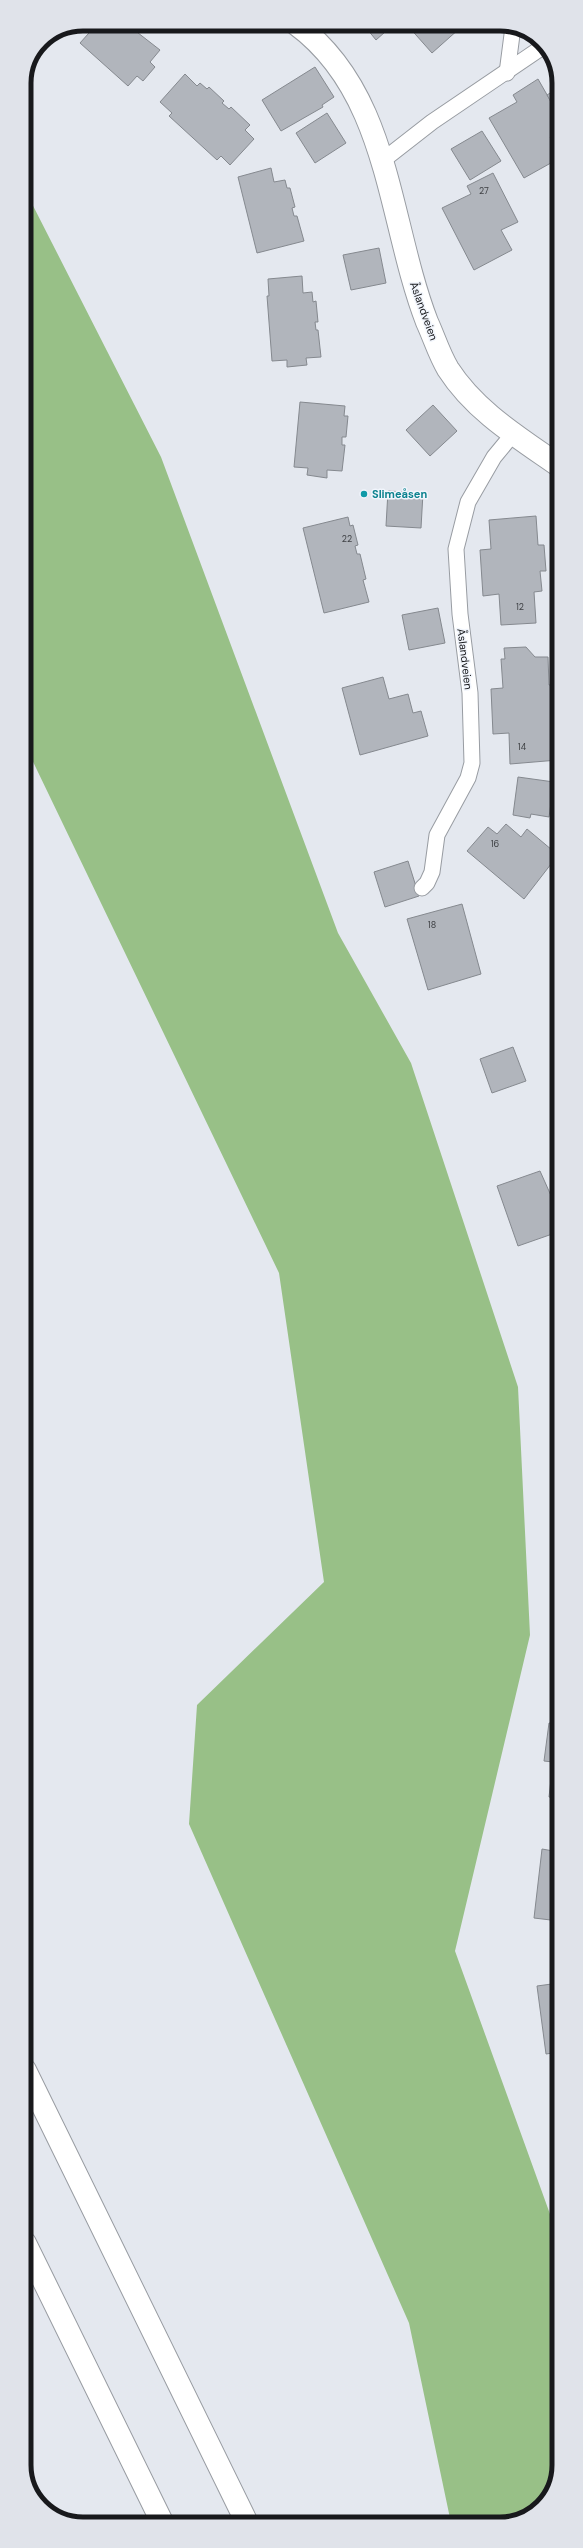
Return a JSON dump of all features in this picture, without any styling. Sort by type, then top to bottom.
[{"type":"main road","name":"Åslandveien","points":[[304,31],[331,56],[349,80],[363,108],[382,161],[413,282],[448,369],[477,406],[513,434],[552,461]]},
{"type":"main road","points":[[31,2082],[244,2517]]},
{"type":"main road","points":[[31,2255],[160,2517]]},
{"type":"lane","points":[[507,73],[512,33]]},
{"type":"lane","points":[[382,161],[432,122],[507,73],[539,49]]},
{"type":"lane","name":"Åslandveien","points":[[422,888],[427,883],[432,872],[437,835],[468,778],[472,763],[470,693],[460,614],[456,549],[468,502],[494,457],[513,434]]},
{"type":"green space","points":[[31,202],[161,457],[338,933],[411,1063],[518,1387],[530,1635],[455,1951],[552,2220],[551,2475],[545,2491],[532,2506],[510,2516],[450,2517],[409,2323],[189,1824],[197,1705],[324,1582],[279,1273],[31,758]]},
{"type":"building","points":[[91,31],[136,31],[160,50],[150,62],[155,67],[143,81],[137,76],[128,86],[80,43]]},
{"type":"building","points":[[369,31],[386,31],[376,40]]},
{"type":"building","points":[[412,31],[457,31],[432,53]]},
{"type":"building","points":[[315,67],[334,97],[322,105],[323,107],[281,131],[262,100]]},
{"type":"building","points":[[185,74],[197,86],[200,83],[207,89],[209,87],[224,101],[222,103],[229,109],[231,107],[250,125],[245,130],[254,139],[230,165],[221,156],[217,160],[169,116],[172,113],[160,102]]},
{"type":"building","points":[[538,79],[552,104],[552,136],[550,137],[552,140],[552,162],[524,178],[489,118],[517,102],[513,95]]},
{"type":"building","points":[[552,92],[552,104],[547,95]]},
{"type":"building","points":[[327,113],[346,143],[315,163],[296,133]]},
{"type":"building","points":[[482,131],[501,161],[470,180],[451,149]]},
{"type":"building","points":[[271,168],[274,182],[285,180],[287,188],[290,188],[295,207],[292,208],[294,216],[297,216],[304,241],[257,253],[238,177]]},
{"type":"building","points":[[493,173],[518,222],[501,230],[512,250],[474,270],[442,208],[471,194],[467,186]]},
{"type":"building","points":[[379,248],[386,283],[351,290],[343,255]]},
{"type":"building","points":[[302,276],[303,293],[312,292],[313,302],[316,301],[318,322],[315,322],[316,330],[318,330],[321,357],[306,358],[307,365],[287,367],[287,360],[272,361],[267,296],[269,296],[268,279]]},
{"type":"building","points":[[300,402],[345,406],[344,416],[348,416],[346,437],[342,437],[342,445],[345,445],[342,471],[327,470],[327,478],[307,475],[308,468],[294,467]]},
{"type":"building","points":[[433,405],[457,431],[430,456],[406,430]]},
{"type":"building","points":[[388,491],[423,493],[421,528],[386,526]]},
{"type":"building","points":[[536,516],[538,545],[544,545],[546,571],[540,571],[542,591],[534,592],[536,623],[501,625],[499,594],[483,596],[480,550],[491,549],[489,520]]},
{"type":"building","points":[[348,517],[350,526],[353,525],[358,545],[355,546],[357,554],[360,554],[366,579],[363,580],[369,602],[324,613],[303,528]]},
{"type":"building","points":[[438,608],[445,643],[409,650],[402,615]]},
{"type":"building","points":[[526,647],[535,657],[548,657],[549,685],[552,685],[552,760],[510,764],[509,733],[493,734],[491,689],[503,688],[501,659],[505,659],[504,648]]},
{"type":"building","points":[[383,677],[389,699],[408,694],[413,713],[421,711],[428,736],[360,755],[342,688]]},
{"type":"building","points":[[518,777],[552,782],[552,796],[549,817],[531,814],[530,818],[513,815]]},
{"type":"building","points":[[506,824],[521,837],[527,829],[552,850],[552,863],[524,899],[467,851],[488,827],[497,834]]},
{"type":"building","points":[[408,861],[419,896],[385,907],[374,872]]},
{"type":"building","points":[[462,904],[481,974],[428,990],[407,919]]},
{"type":"building","points":[[513,1047],[526,1081],[492,1093],[480,1059]]},
{"type":"building","points":[[540,1171],[552,1198],[552,1234],[518,1246],[497,1186]]},
{"type":"building","points":[[549,1723],[552,1723],[552,1762],[544,1761]]},
{"type":"building","points":[[552,1771],[552,1798],[549,1797]]},
{"type":"building","points":[[542,1849],[552,1851],[552,1920],[534,1918]]},
{"type":"building","points":[[552,1984],[552,2053],[546,2054],[537,1986]]},
{"type":"place","name":"Slimeåsen","points":[[364,494]]}]
